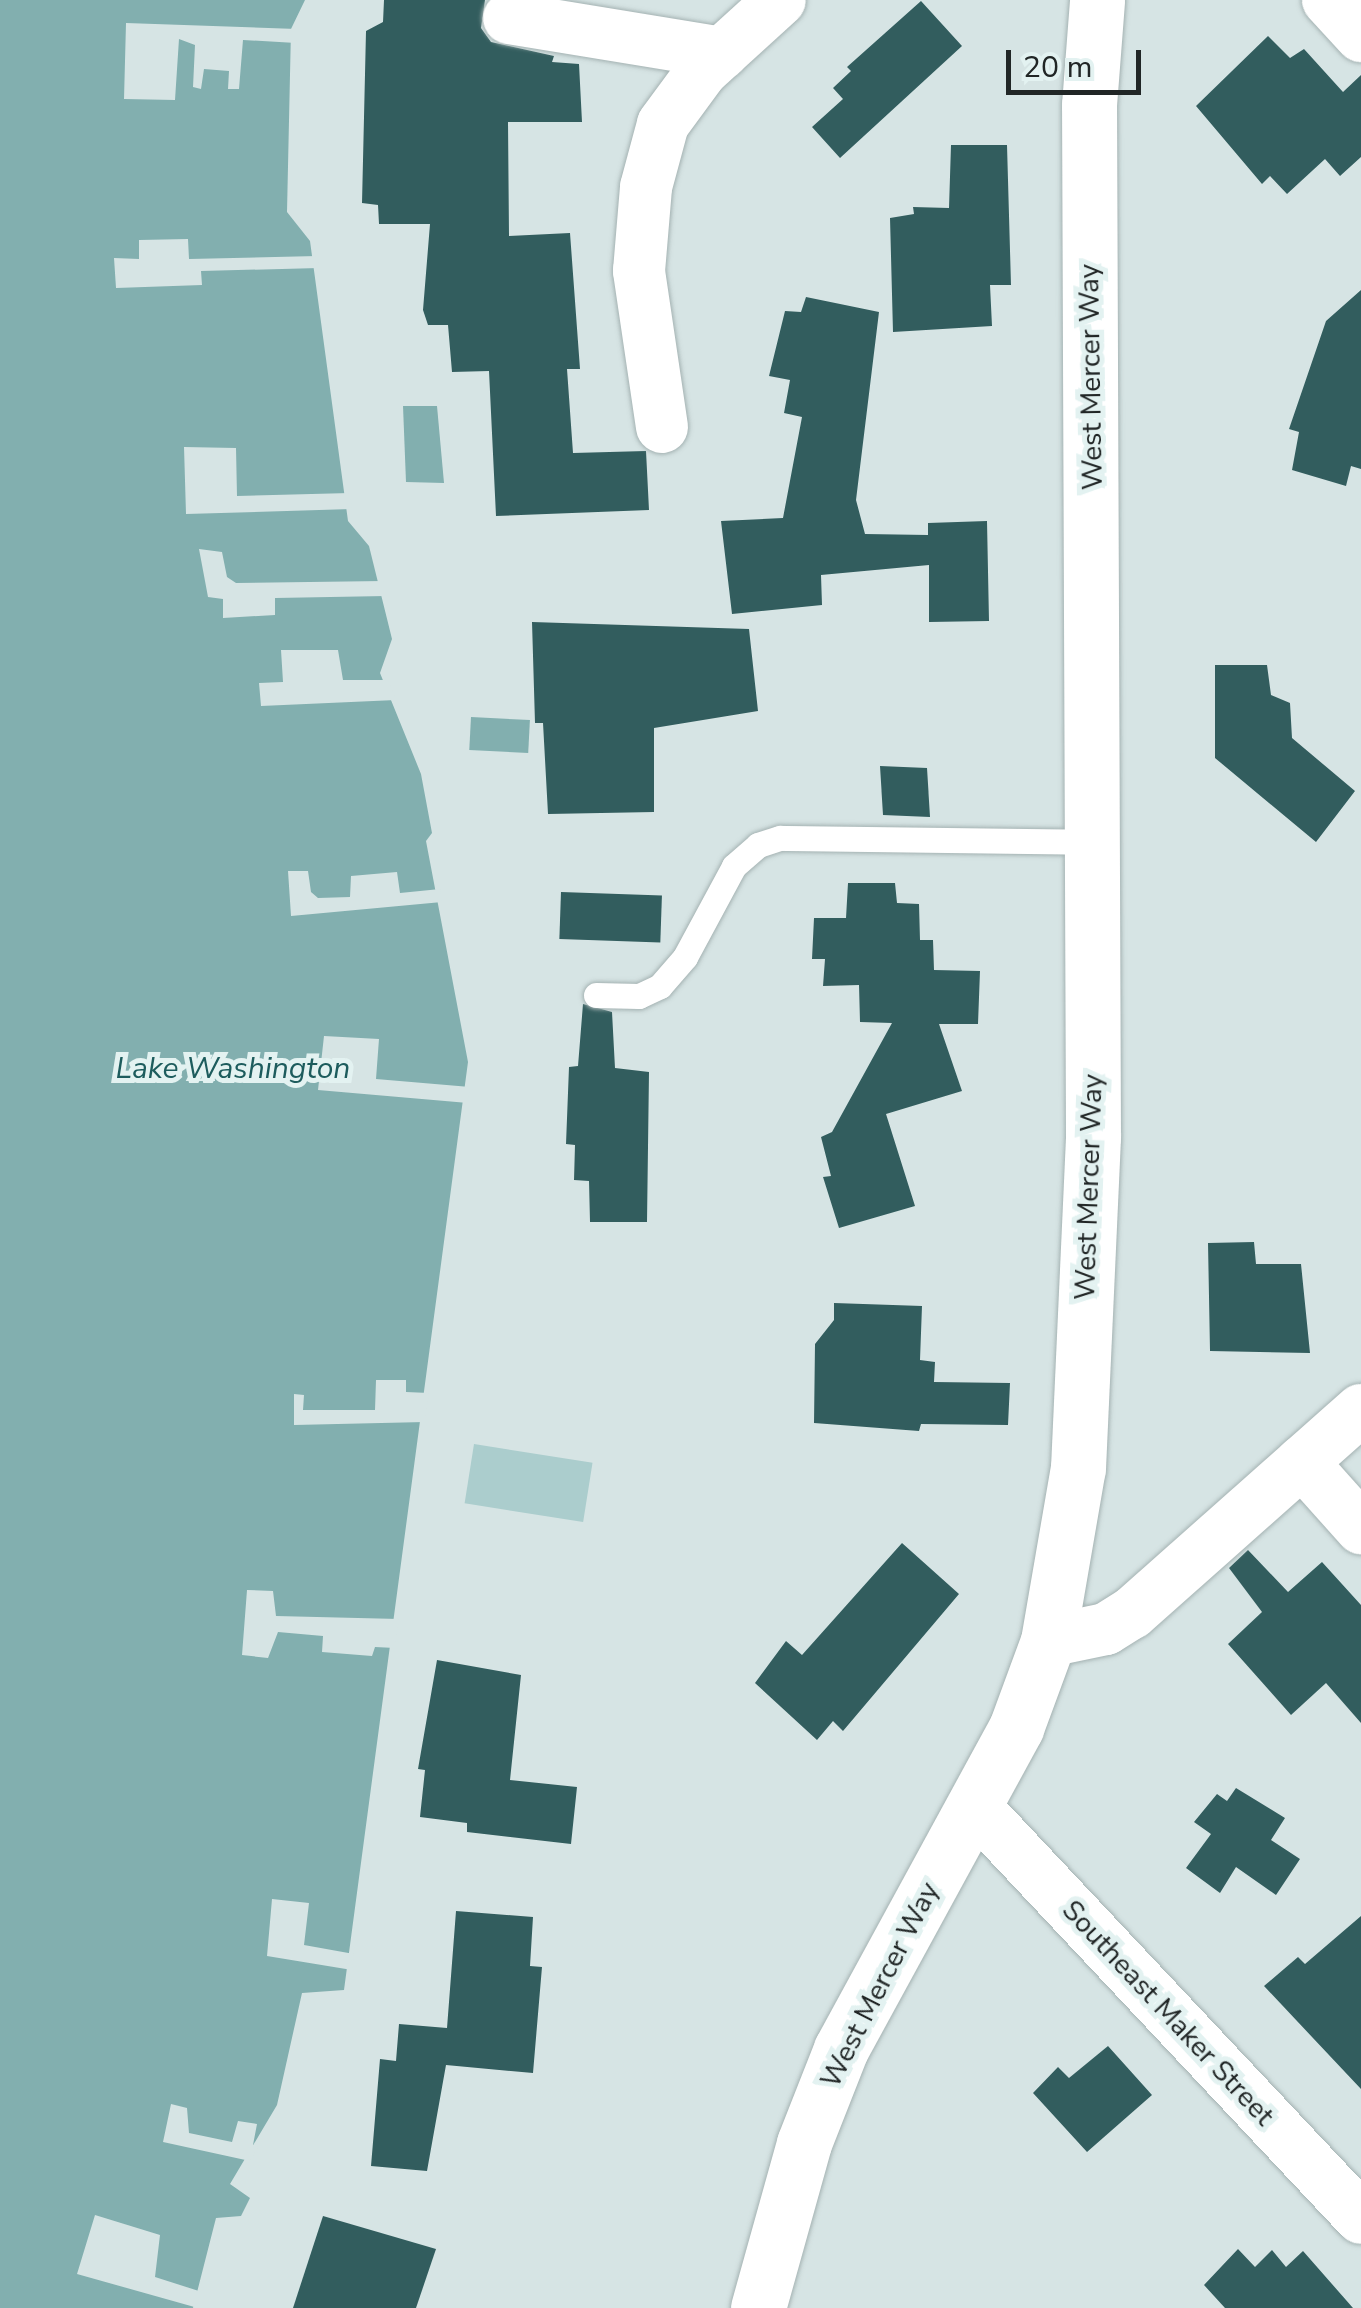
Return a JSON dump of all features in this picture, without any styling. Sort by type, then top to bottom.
[{"type":"street","points":[[662,427],[638,271],[646,187],[663,124],[722,53],[780,0]]},
{"type":"street","name":"West Mercer Way","points":[[758,2308],[804,2143],[841,2048],[976,1808],[1016,1728],[1048,1640],[1078,1468],[1093,1137],[1089,105],[1097,0]]},
{"type":"street","points":[[1328,0],[1361,36]]},
{"type":"street","points":[[508,18],[722,53]]},
{"type":"street","points":[[1048,1640],[1106,1628],[1132,1613],[1361,1410]]},
{"type":"street","points":[[1302,1462],[1361,1528]]},
{"type":"street","name":"Southeast Maker Street","points":[[976,1808],[1361,2218]]},
{"type":"lane","points":[[596,995],[639,996],[660,986],[685,957],[734,866],[758,846],[780,838],[1094,842]]},
{"type":"shaded area","points":[[474,1444],[593,1463],[583,1522],[465,1503]]},
{"type":"water","name":"Lake Washington","points":[[0,0],[305,0],[291,29],[287,212],[310,241],[348,521],[369,546],[392,639],[380,673],[421,774],[432,833],[426,841],[468,1062],[344,1990],[302,1993],[277,2105],[230,2184],[250,2198],[241,2216],[216,2218],[193,2308],[0,2308]]},
{"type":"water","points":[[403,406],[437,406],[444,483],[406,482]]},
{"type":"water","points":[[471,717],[530,720],[528,753],[469,750]]},
{"type":"pier","points":[[126,23],[297,29],[296,43],[243,40],[239,89],[228,89],[229,71],[204,69],[201,89],[193,87],[195,45],[179,39],[175,100],[124,99]]},
{"type":"pier","points":[[188,239],[189,259],[317,256],[319,268],[201,271],[202,285],[116,288],[114,258],[139,259],[139,240]]},
{"type":"pier","points":[[184,447],[236,448],[237,496],[350,493],[352,509],[186,514]]},
{"type":"pier","points":[[199,549],[222,552],[227,577],[236,583],[383,581],[386,596],[275,598],[275,615],[223,618],[223,599],[208,597]]},
{"type":"pier","points":[[281,650],[338,650],[343,680],[388,680],[396,700],[261,706],[259,683],[283,682]]},
{"type":"pier","points":[[288,871],[308,871],[311,892],[318,898],[350,897],[351,876],[397,872],[400,893],[440,889],[442,902],[291,916]]},
{"type":"pier","points":[[324,1036],[379,1039],[376,1079],[470,1087],[468,1103],[318,1090]]},
{"type":"pier","points":[[376,1380],[406,1380],[406,1392],[429,1393],[425,1422],[294,1425],[294,1394],[304,1395],[303,1410],[375,1410]]},
{"type":"pier","points":[[247,1590],[273,1591],[276,1616],[399,1619],[395,1648],[375,1647],[372,1656],[322,1652],[323,1636],[278,1632],[268,1658],[242,1655]]},
{"type":"pier","points":[[272,1899],[309,1903],[304,1945],[354,1954],[352,1970],[267,1956]]},
{"type":"pier","points":[[171,2104],[187,2108],[189,2133],[232,2142],[238,2121],[257,2124],[253,2145],[258,2147],[250,2161],[163,2142]]},
{"type":"pier","points":[[95,2215],[160,2235],[155,2277],[202,2292],[198,2308],[77,2274]]},
{"type":"building","points":[[384,0],[485,0],[481,28],[491,42],[554,56],[552,62],[579,64],[582,122],[508,122],[509,236],[570,233],[580,369],[567,369],[573,453],[646,451],[649,510],[496,516],[489,371],[452,372],[448,325],[428,325],[423,310],[430,224],[379,224],[378,205],[362,203],[366,31],[383,22]]},
{"type":"building","points":[[921,1],[962,46],[840,158],[812,127],[843,99],[833,88],[851,71],[847,67]]},
{"type":"building","points":[[1268,36],[1290,58],[1304,49],[1343,92],[1361,75],[1361,157],[1340,176],[1325,159],[1287,194],[1270,176],[1262,184],[1196,106]]},
{"type":"building","points":[[951,145],[1007,145],[1011,285],[990,285],[992,326],[893,332],[890,218],[914,214],[913,207],[949,208]]},
{"type":"building","points":[[1361,290],[1361,469],[1351,466],[1346,486],[1292,470],[1299,432],[1289,429],[1326,321]]},
{"type":"building","points":[[806,297],[879,312],[856,500],[865,534],[928,535],[928,523],[987,521],[989,621],[929,622],[929,565],[821,575],[822,605],[732,614],[721,521],[783,518],[802,417],[784,413],[790,380],[769,376],[785,311],[801,312]]},
{"type":"building","points":[[532,622],[749,629],[758,711],[654,728],[654,812],[548,814],[543,723],[535,723]]},
{"type":"building","points":[[1215,665],[1267,665],[1271,695],[1290,703],[1292,738],[1355,791],[1316,842],[1215,758]]},
{"type":"building","points":[[880,766],[927,768],[930,817],[883,815]]},
{"type":"building","points":[[848,883],[895,883],[897,903],[919,904],[920,940],[933,940],[934,970],[980,971],[978,1024],[939,1024],[962,1091],[886,1114],[915,1206],[839,1228],[823,1177],[831,1176],[821,1137],[832,1132],[892,1023],[860,1022],[859,985],[823,986],[825,959],[812,959],[814,918],[846,918]]},
{"type":"building","points":[[561,892],[662,896],[660,942],[559,939]]},
{"type":"building","points":[[583,1004],[612,1012],[615,1068],[649,1072],[647,1222],[590,1222],[589,1181],[574,1180],[575,1145],[566,1144],[569,1067],[578,1066]]},
{"type":"building","points":[[1254,1242],[1256,1264],[1301,1264],[1310,1353],[1210,1351],[1208,1243]]},
{"type":"building","points":[[834,1303],[922,1306],[920,1360],[935,1362],[934,1382],[1010,1383],[1008,1425],[921,1424],[919,1431],[814,1423],[815,1344],[834,1320]]},
{"type":"building","points":[[902,1543],[959,1594],[843,1731],[833,1721],[817,1740],[755,1683],[786,1641],[802,1655]]},
{"type":"building","points":[[1248,1550],[1288,1592],[1322,1562],[1361,1605],[1361,1723],[1326,1683],[1291,1715],[1228,1644],[1262,1612],[1229,1568]]},
{"type":"building","points":[[437,1660],[521,1675],[510,1780],[577,1787],[571,1844],[467,1832],[467,1823],[420,1817],[425,1770],[418,1769]]},
{"type":"building","points":[[1236,1788],[1285,1818],[1271,1840],[1300,1859],[1276,1895],[1236,1867],[1220,1893],[1186,1868],[1211,1834],[1194,1822],[1217,1794],[1227,1801]]},
{"type":"building","points":[[456,1911],[533,1917],[530,1966],[542,1967],[533,2073],[446,2065],[427,2171],[371,2166],[380,2059],[396,2061],[399,2024],[447,2028]]},
{"type":"building","points":[[1361,1916],[1361,2089],[1264,1986],[1298,1957],[1305,1964]]},
{"type":"building","points":[[1108,2046],[1152,2095],[1087,2152],[1033,2093],[1058,2067],[1069,2078]]},
{"type":"building","points":[[323,2216],[436,2249],[416,2308],[293,2308]]},
{"type":"building","points":[[1238,2249],[1255,2267],[1272,2250],[1286,2267],[1303,2251],[1353,2308],[1225,2308],[1204,2285]]}]
